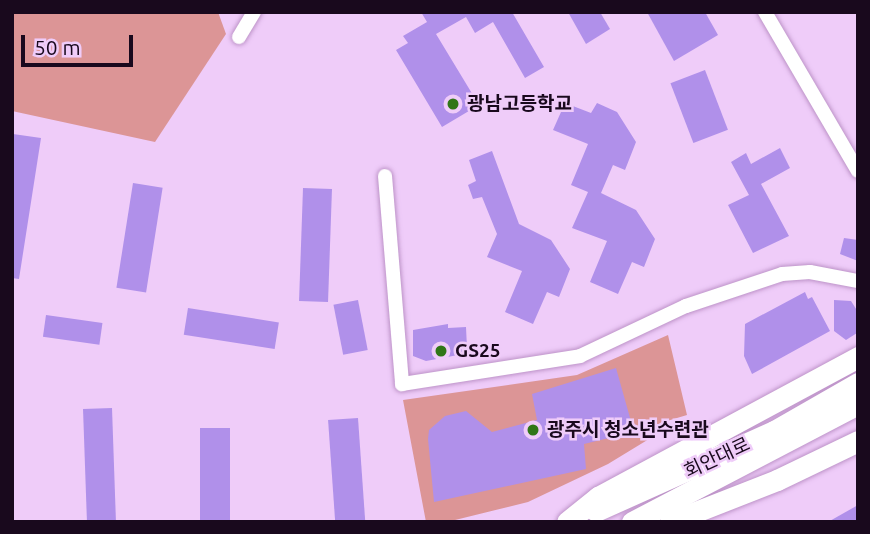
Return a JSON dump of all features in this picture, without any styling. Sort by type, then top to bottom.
[{"type":"highway","points":[[568,522],[597,497],[858,357]]},
{"type":"highway","name":"회안대로","points":[[568,522],[729,453],[858,383]]},
{"type":"highway","name":"회안대로","points":[[632,522],[858,404]]},
{"type":"highway","points":[[670,522],[777,480],[858,441]]},
{"type":"street","points":[[239,37],[254,12]]},
{"type":"street","points":[[765,12],[858,171]]},
{"type":"street","points":[[385,176],[402,384],[580,356],[686,306],[782,274],[810,272],[858,281]]},
{"type":"shaded area","points":[[12,12],[218,12],[226,34],[155,142],[12,111]]},
{"type":"shaded area","name":"광주시 청소년수련관","points":[[668,335],[687,415],[667,421],[649,439],[608,464],[528,502],[447,522],[426,522],[403,400],[577,375]]},
{"type":"building","points":[[421,12],[512,12],[544,67],[525,78],[493,22],[475,33],[466,17],[436,34],[479,105],[442,127],[396,50],[408,43],[403,36],[427,22]]},
{"type":"building","points":[[568,12],[600,12],[610,29],[586,44]]},
{"type":"building","points":[[647,12],[705,12],[718,35],[674,61]]},
{"type":"building","points":[[705,70],[728,130],[693,143],[670,83]]},
{"type":"building","points":[[565,103],[591,113],[597,103],[617,112],[636,142],[625,170],[613,165],[601,193],[636,210],[655,239],[644,267],[632,262],[618,294],[590,282],[607,241],[572,228],[588,192],[571,185],[588,144],[553,130]]},
{"type":"building","points":[[13,134],[41,138],[19,279],[12,278]]},
{"type":"building","points":[[780,148],[790,168],[761,184],[789,236],[753,253],[728,205],[749,195],[731,162],[746,153],[751,164]]},
{"type":"building","points":[[492,151],[519,224],[551,240],[570,269],[559,297],[547,292],[533,324],[505,312],[522,271],[487,257],[497,234],[482,197],[473,199],[468,185],[476,181],[469,160]]},
{"type":"building","points":[[133,183],[163,188],[146,292],[116,288]]},
{"type":"building","points":[[303,188],[332,189],[328,302],[299,301]]},
{"type":"building","points":[[844,238],[858,240],[858,261],[840,254]]},
{"type":"building","points":[[805,292],[808,299],[812,297],[830,331],[752,374],[744,356],[745,324]]},
{"type":"building","points":[[358,300],[368,350],[343,355],[333,305]]},
{"type":"building","points":[[834,300],[851,301],[858,312],[857,333],[846,340],[834,331]]},
{"type":"building","points":[[188,308],[279,322],[275,349],[184,335]]},
{"type":"building","points":[[46,315],[102,323],[99,345],[43,337]]},
{"type":"building","points":[[448,324],[448,328],[466,327],[467,348],[458,355],[426,361],[413,356],[413,330]]},
{"type":"building","points":[[616,368],[634,432],[584,444],[586,469],[434,502],[429,430],[445,416],[466,411],[492,432],[537,420],[532,394]]},
{"type":"building","points":[[112,408],[116,522],[87,522],[83,409]]},
{"type":"building","points":[[358,418],[365,522],[335,522],[328,420]]},
{"type":"building","points":[[200,428],[230,428],[230,522],[200,522]]},
{"type":"building","points":[[858,505],[858,522],[828,522]]},
{"type":"place","name":"광남고등학교","points":[[453,104]]},
{"type":"place","name":"GS25","points":[[441,351]]},
{"type":"place","name":"광주시 청소년수련관","points":[[533,430]]}]
